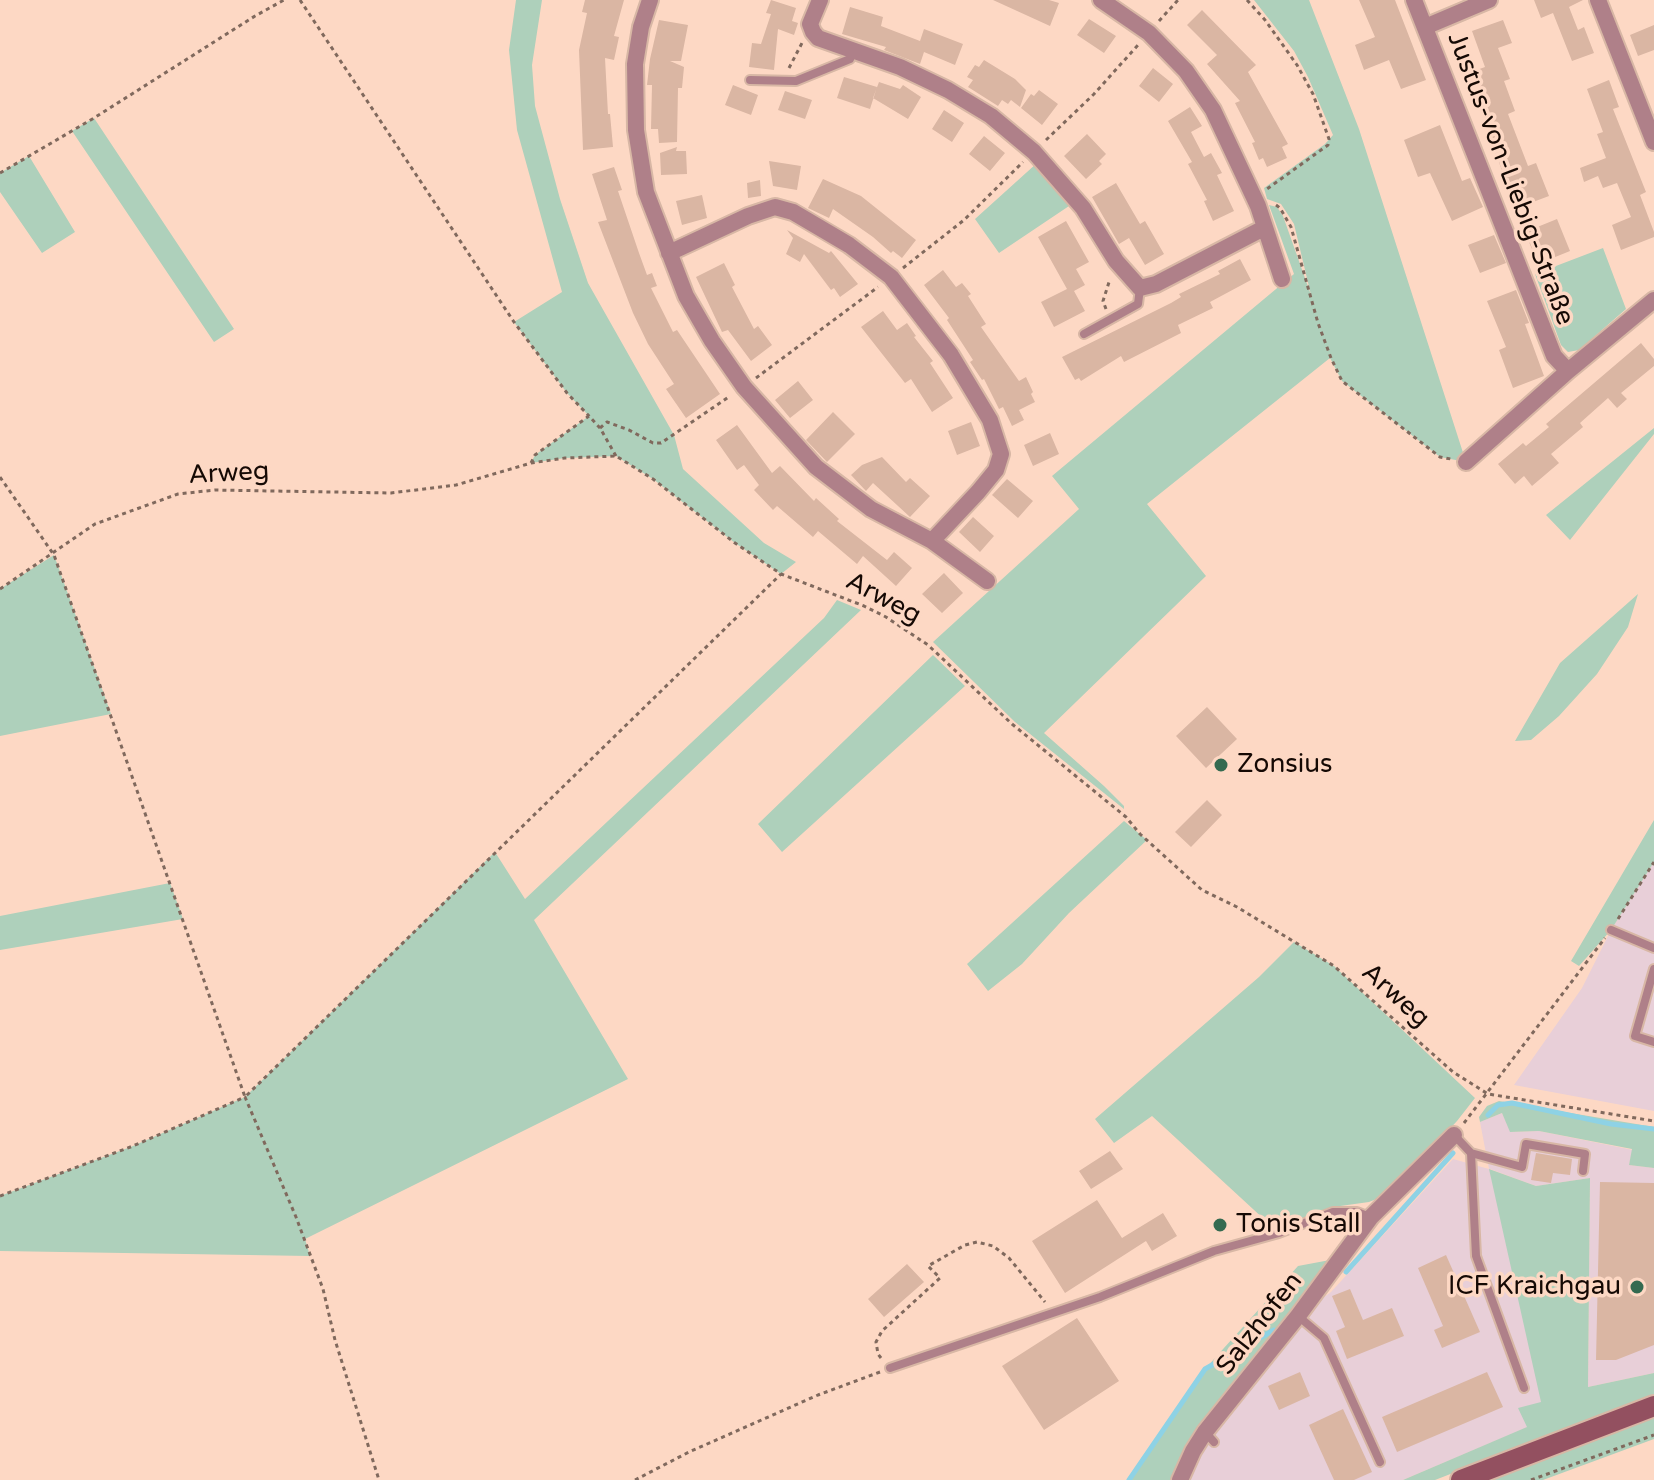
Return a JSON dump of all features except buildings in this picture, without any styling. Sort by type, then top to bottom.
[{"type":"street","points":[[650,0],[641,27],[635,64],[636,130],[646,192],[686,296],[712,341],[744,387],[816,467],[844,491],[932,541],[987,581]]},
{"type":"street","points":[[820,0],[810,24],[818,38],[900,67],[948,90],[991,116],[1034,152],[1083,208],[1116,261],[1140,288],[1156,284],[1264,228]]},
{"type":"street","points":[[1101,0],[1149,33],[1186,71],[1213,110],[1256,202],[1282,279]]},
{"type":"street","name":"Justus-von-Liebig-Straße","points":[[1414,0],[1554,356],[1568,371]]},
{"type":"street","points":[[1425,27],[1489,0]]},
{"type":"street","points":[[1598,0],[1654,142]]},
{"type":"street","points":[[669,253],[748,216],[775,207],[793,212],[838,238],[891,277],[951,355],[990,420],[1001,454],[996,470],[932,541]]},
{"type":"street","points":[[1466,462],[1654,300]]},
{"type":"street","name":"Salzhofen","points":[[1180,1480],[1193,1451],[1210,1437],[1371,1217],[1454,1135]]},
{"type":"street","points":[[1461,1480],[1654,1406]]},
{"type":"lane","points":[[750,80],[796,81],[850,59],[853,51]]},
{"type":"lane","points":[[1084,334],[1138,304],[1140,288]]},
{"type":"lane","points":[[1611,930],[1654,948]]},
{"type":"lane","points":[[1654,969],[1635,1036],[1654,1042]]},
{"type":"lane","points":[[1454,1135],[1471,1153],[1522,1167],[1526,1144],[1585,1154],[1583,1171]]},
{"type":"lane","points":[[1471,1153],[1476,1256],[1524,1388]]},
{"type":"lane","points":[[890,1368],[1100,1297],[1214,1251],[1279,1233],[1333,1212],[1357,1212],[1371,1217]]},
{"type":"lane","points":[[1298,1316],[1324,1338],[1380,1462]]},
{"type":"path","points":[[0,173],[284,0]]},
{"type":"path","points":[[300,0],[514,322],[567,393],[600,428],[616,456]]},
{"type":"path","points":[[600,428],[607,422],[653,443],[661,443],[744,387],[964,220],[1094,94],[1178,0]]},
{"type":"path","points":[[1247,0],[1297,65],[1313,94],[1329,139],[1328,145],[1256,202]]},
{"type":"path","points":[[782,81],[804,38],[813,32]]},
{"type":"path","points":[[1256,202],[1270,202],[1280,208],[1291,227],[1318,323],[1342,381],[1440,457],[1466,462]]},
{"type":"path","points":[[1111,320],[1103,301],[1116,261]]},
{"type":"path","points":[[531,463],[535,455],[589,416]]},
{"type":"path","name":"Arweg","points":[[0,589],[54,555],[95,524],[178,494],[215,490],[391,493],[456,485],[531,463],[616,456],[665,488],[735,543],[781,574],[864,606],[928,645],[1012,724],[1126,817],[1140,834],[1202,890],[1237,907],[1334,966],[1453,1072],[1488,1094],[1654,1121]]},
{"type":"path","points":[[0,477],[54,555],[245,1097],[323,1289],[335,1340],[379,1480]]},
{"type":"path","points":[[0,1196],[133,1146],[245,1097],[781,574]]},
{"type":"path","points":[[1454,1135],[1611,930],[1654,862]]},
{"type":"path","points":[[635,1480],[689,1452],[818,1395],[890,1368],[878,1354],[876,1342],[882,1331],[940,1278],[928,1266],[965,1245],[977,1242],[993,1246],[1009,1258],[1054,1313]]},
{"type":"path","points":[[1531,1480],[1654,1435]]},
{"type":"shaded area","points":[[1654,862],[1654,1111],[1514,1085],[1582,988],[1611,930]]},
{"type":"shaded area","points":[[1502,1113],[1511,1132],[1539,1131],[1633,1150],[1629,1165],[1654,1168],[1654,1373],[1588,1387],[1590,1178],[1536,1186],[1490,1169],[1542,1402],[1528,1427],[1403,1480],[1191,1480],[1193,1451],[1298,1316],[1331,1292],[1453,1159],[1489,1169],[1480,1122]]},
{"type":"green space","points":[[516,0],[542,0],[532,65],[535,106],[560,199],[588,283],[674,435],[683,469],[764,543],[796,562],[781,574],[735,543],[653,479],[616,456],[531,463],[535,455],[589,416],[567,393],[514,322],[562,292],[517,130],[509,50]]},
{"type":"green space","points":[[1254,0],[1309,0],[1359,129],[1466,462],[1440,457],[1342,381],[1330,358],[1147,504],[1206,576],[1044,733],[1104,786],[1124,809],[1015,722],[933,642],[1079,509],[1052,476],[1294,274],[1269,205],[1277,207],[1283,216],[1311,295],[1294,224],[1281,204],[1267,199],[1264,188],[1333,135],[1294,51]]},
{"type":"green space","points":[[94,118],[234,329],[214,342],[72,131]]},
{"type":"green space","points":[[29,156],[75,232],[42,253],[0,192],[0,173]]},
{"type":"green space","points":[[1037,163],[1072,204],[999,253],[975,219]]},
{"type":"green space","points":[[1603,248],[1626,309],[1579,350],[1568,352],[1561,345],[1535,274]]},
{"type":"green space","points":[[1654,428],[1654,434],[1570,540],[1546,515]]},
{"type":"green space","points":[[54,555],[111,714],[0,736],[0,589]]},
{"type":"green space","points":[[1638,594],[1628,627],[1597,674],[1559,716],[1531,740],[1515,741],[1560,663]]},
{"type":"green space","points":[[837,600],[861,610],[534,920],[628,1079],[305,1239],[310,1256],[0,1251],[0,1196],[133,1146],[245,1097],[495,852],[525,899],[824,618]]},
{"type":"green space","points":[[933,655],[965,686],[782,852],[758,824]]},
{"type":"green space","points":[[1654,820],[1654,862],[1611,930],[1579,966],[1571,961]]},
{"type":"green space","points":[[1124,821],[1147,840],[1069,913],[1022,964],[988,991],[967,964]]},
{"type":"green space","points":[[170,883],[183,919],[0,950],[0,916]]},
{"type":"green space","points":[[1294,942],[1334,966],[1475,1098],[1389,1194],[1369,1202],[1333,1207],[1279,1233],[1152,1116],[1114,1143],[1095,1119],[1259,977]]},
{"type":"green space","points":[[1499,1101],[1654,1127],[1654,1168],[1629,1165],[1632,1149],[1539,1131],[1510,1132],[1502,1113],[1480,1122],[1479,1117],[1487,1106]]},
{"type":"green space","points":[[1489,1169],[1536,1186],[1590,1178],[1588,1387],[1654,1373],[1654,1395],[1435,1480],[1403,1480],[1527,1427],[1518,1408],[1541,1402]]},
{"type":"green space","points":[[1330,1260],[1172,1480],[1129,1480],[1205,1369],[1298,1266]]},
{"type":"green space","points":[[1654,1413],[1654,1439],[1543,1480],[1476,1480]]},
{"type":"waterway","points":[[1488,1115],[1498,1105],[1512,1103],[1611,1124],[1654,1129]]},
{"type":"waterway","points":[[1346,1272],[1453,1153]]},
{"type":"waterway","points":[[1129,1480],[1205,1369],[1274,1330]]},
{"type":"place","name":"Zonsius","points":[[1221,765]]},
{"type":"place","name":"Tonis Stall","points":[[1220,1225]]},
{"type":"place","name":"ICF Kraichgau","points":[[1637,1287]]}]
